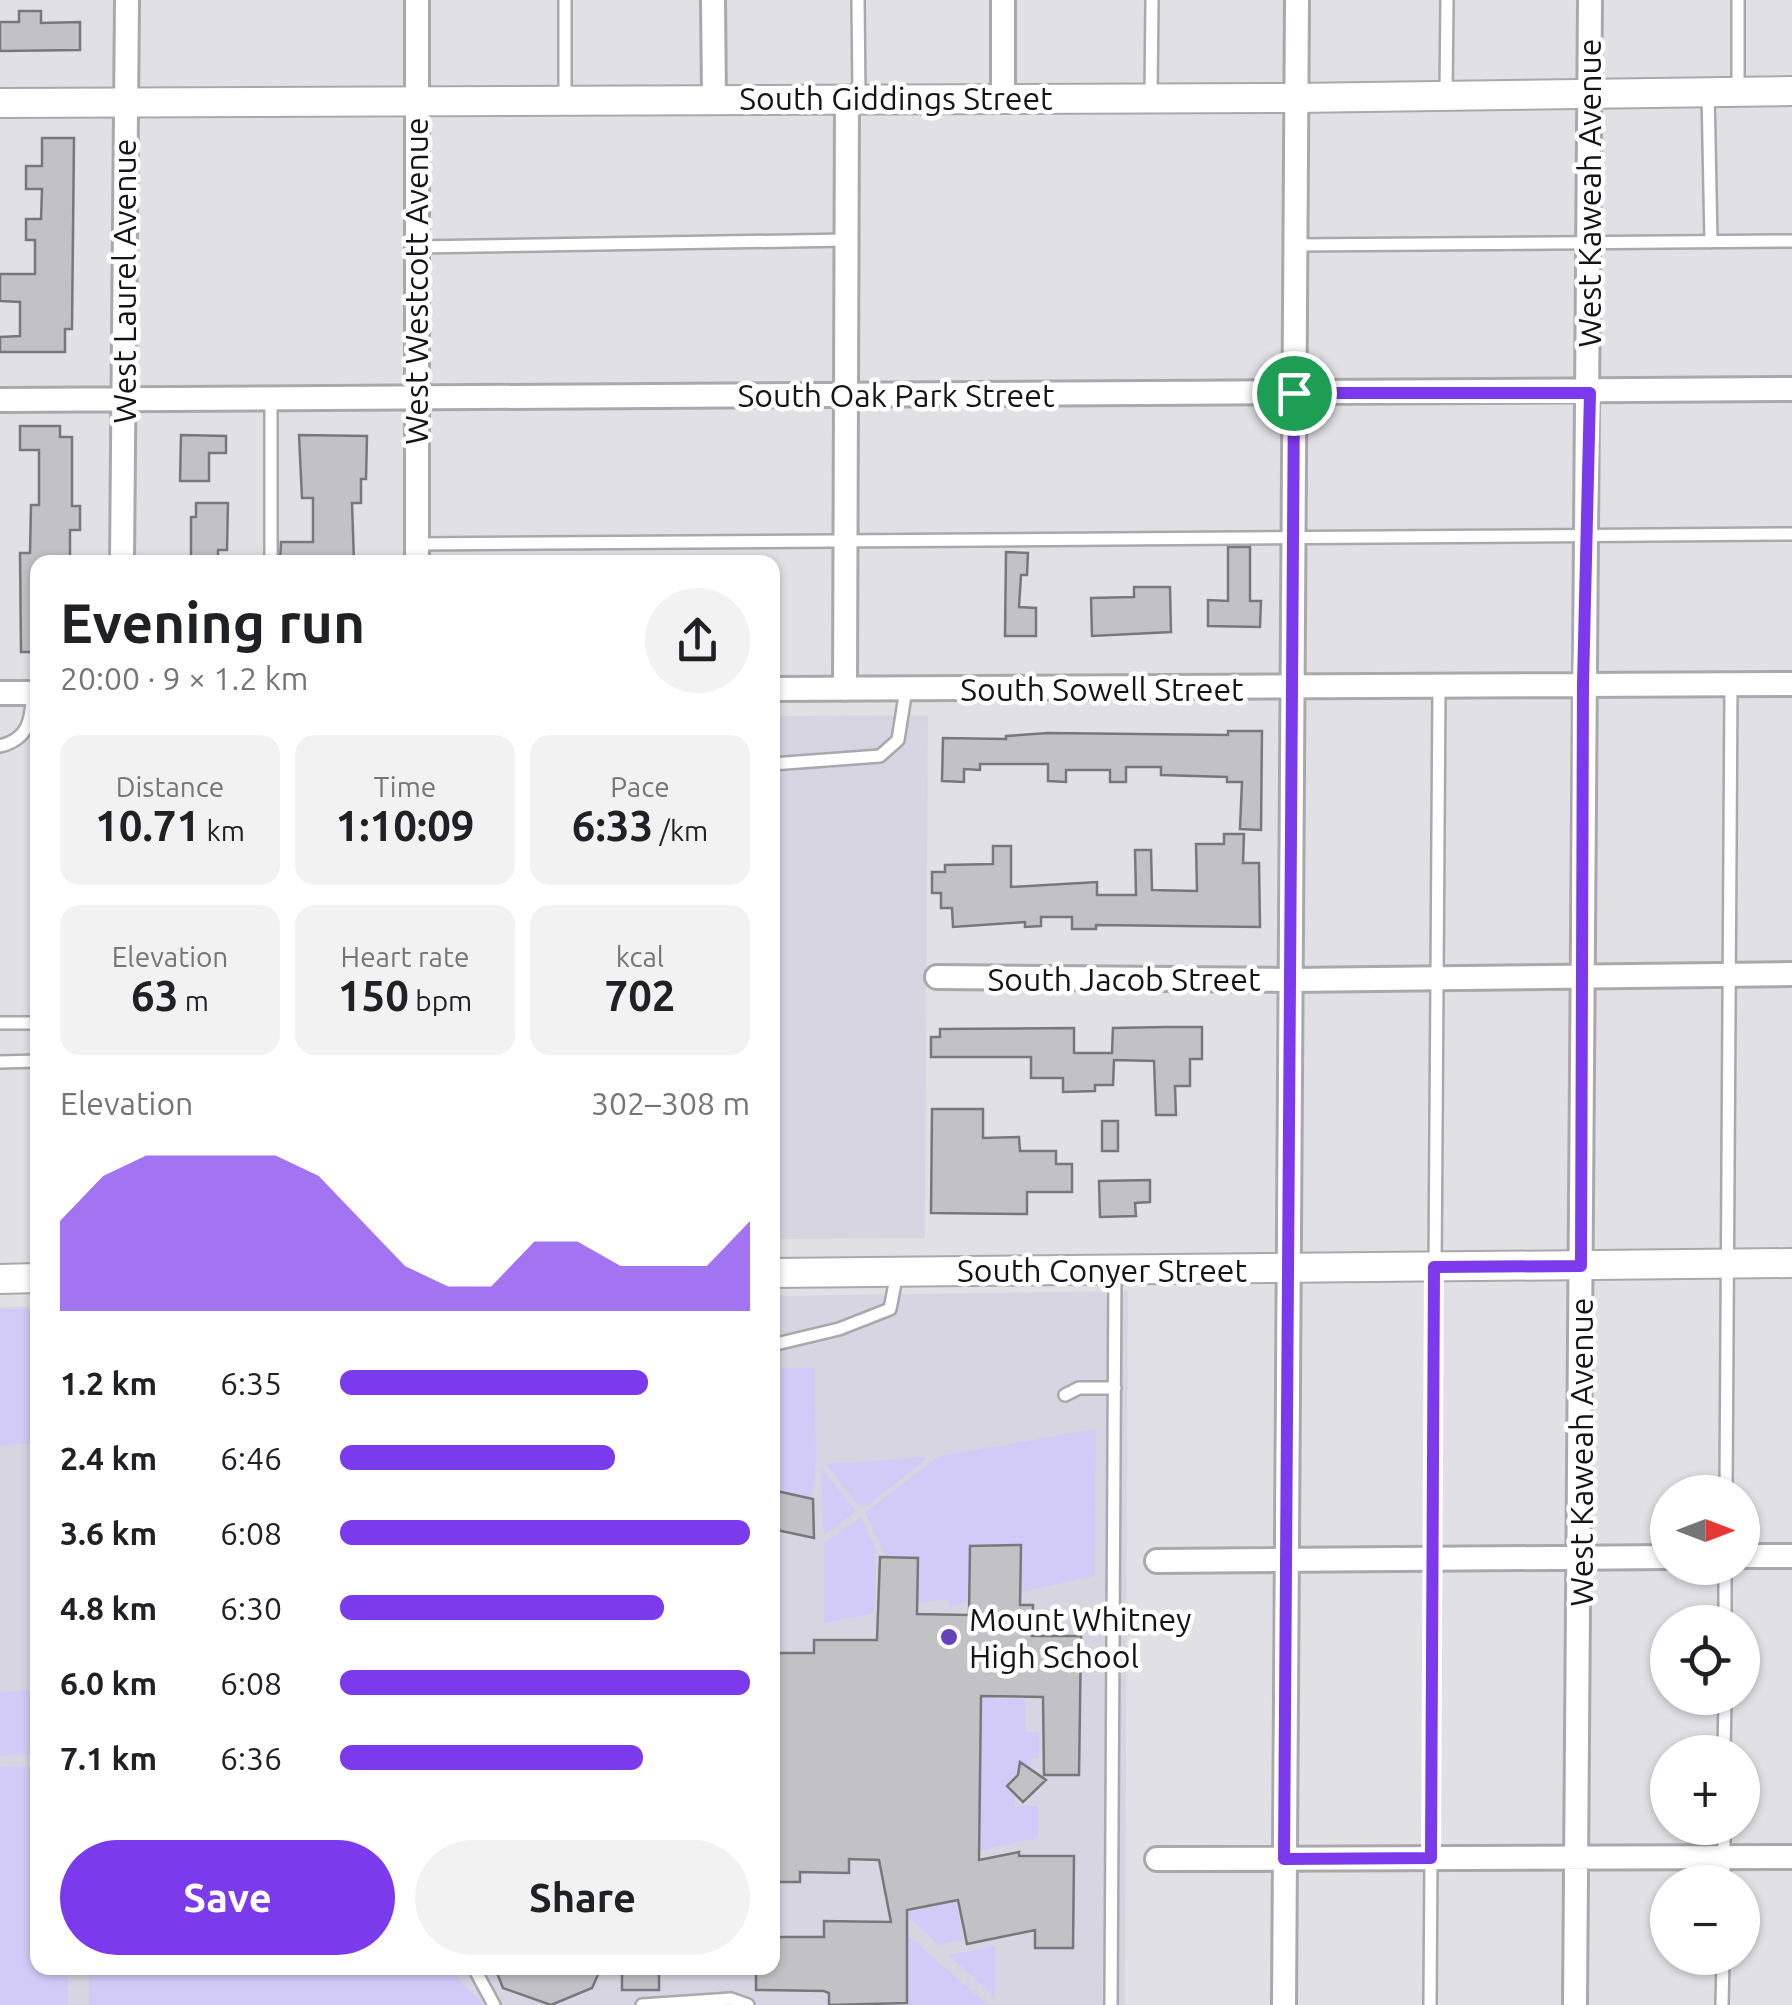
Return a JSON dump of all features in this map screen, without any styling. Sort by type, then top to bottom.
[{"type":"street","name":"West Laurel Avenue","points":[[122,555],[127,0]]},
{"type":"street","name":"West Westcott Avenue","points":[[416,0],[417,554]]},
{"type":"street","points":[[714,0],[714,99]]},
{"type":"street","points":[[1003,0],[1003,97]]},
{"type":"street","points":[[1284,2005],[1297,0]]},
{"type":"street","name":"West Kaweah Avenue","points":[[1576,2005],[1590,0]]},
{"type":"street","name":"South Giddings Street","points":[[0,104],[853,97],[1296,98],[1792,91]]},
{"type":"street","points":[[845,689],[848,240],[853,97]]},
{"type":"street","name":"South Oak Park Street","points":[[0,400],[1792,389]]},
{"type":"street","name":"South Sowell Street","points":[[780,690],[1293,690],[1792,684]]},
{"type":"street","points":[[0,693],[30,693]]},
{"type":"street","name":"South Jacob Street","points":[[937,977],[1290,980],[1792,974]]},
{"type":"street","name":"South Conyer Street","points":[[780,1273],[1792,1263]]},
{"type":"street","points":[[0,1279],[30,1278]]},
{"type":"street","points":[[1157,1561],[1288,1563],[1650,1556]]},
{"type":"street","points":[[1760,1556],[1792,1556]]},
{"type":"street","points":[[1157,1859],[1792,1857]]},
{"type":"lane","points":[[566,0],[566,102]]},
{"type":"lane","points":[[853,97],[858,0]]},
{"type":"lane","points":[[1151,98],[1152,0]]},
{"type":"lane","points":[[1446,0],[1446,95]]},
{"type":"lane","points":[[1738,0],[1738,91]]},
{"type":"lane","points":[[1708,91],[1711,242]]},
{"type":"lane","points":[[416,247],[848,240]]},
{"type":"lane","points":[[1295,245],[1792,241]]},
{"type":"lane","points":[[271,399],[271,555]]},
{"type":"lane","points":[[417,554],[846,541],[1792,534]]},
{"type":"lane","points":[[1726,1475],[1731,684]]},
{"type":"lane","points":[[1430,2005],[1439,686]]},
{"type":"lane","points":[[780,763],[880,756],[898,740],[906,689]]},
{"type":"lane","points":[[0,746],[25,734],[30,724]]},
{"type":"lane","points":[[0,1023],[30,1022]]},
{"type":"lane","points":[[0,1062],[30,1061]]},
{"type":"lane","points":[[1111,2005],[1114,1268]]},
{"type":"lane","points":[[780,1343],[839,1330],[890,1309],[898,1272]]},
{"type":"lane","points":[[1065,1395],[1079,1388],[1115,1388]]},
{"type":"lane","points":[[1724,1845],[1724,1865]]},
{"type":"lane","points":[[478,1975],[494,2005]]},
{"type":"lane","points":[[1722,2005],[1723,1975]]},
{"type":"lane","points":[[642,2005],[732,2000],[748,2005]]},
{"type":"shaded area","points":[[928,715],[925,1238],[780,1239],[780,716]]},
{"type":"shaded area","name":"Mount Whitney High School","points":[[1128,1291],[1125,2005],[0,2005],[0,1307],[30,1306],[30,1975],[780,1975],[780,1296]]},
{"type":"shaded area","points":[[0,1309],[30,1309],[30,1444],[0,1446]]},
{"type":"shaded area","points":[[780,1368],[814,1368],[816,1462],[812,1498],[780,1491]]},
{"type":"shaded area","points":[[1096,1429],[1094,1576],[1020,1592],[1021,1546],[1000,1545],[969,1602],[950,1606],[949,1599],[917,1603],[918,1558],[886,1556],[865,1513],[939,1456]]},
{"type":"shaded area","points":[[928,1457],[867,1506],[858,1505],[826,1464]]},
{"type":"shaded area","points":[[821,1468],[856,1511],[824,1536]]},
{"type":"shaded area","points":[[861,1517],[876,1550],[874,1613],[824,1623],[824,1543]]},
{"type":"shaded area","points":[[996,1603],[995,1699],[1025,1699],[1025,1731],[1039,1732],[1039,1758],[1031,1758],[1031,1768],[1020,1767],[1007,1786],[1016,1795],[1014,1806],[1038,1806],[1038,1838],[978,1851],[980,1605]]},
{"type":"shaded area","points":[[30,1690],[30,1754],[0,1756],[0,1692]]},
{"type":"shaded area","points":[[0,1767],[30,1768],[30,1975],[68,1975],[68,2005],[0,2005]]},
{"type":"shaded area","points":[[956,1902],[963,1940],[939,1945],[904,1913]]},
{"type":"shaded area","points":[[908,1936],[987,2004],[987,2005],[908,2005]]},
{"type":"shaded area","points":[[995,1946],[995,1998],[949,1955]]},
{"type":"shaded area","points":[[89,1975],[457,1975],[484,2005],[89,2005]]},
{"type":"building","points":[[19,11],[41,11],[41,23],[80,22],[80,50],[0,51],[0,22],[19,22]]},
{"type":"building","points":[[42,138],[74,138],[72,329],[65,329],[65,352],[0,352],[0,337],[20,336],[20,302],[0,301],[0,274],[35,274],[35,240],[26,240],[26,219],[41,219],[42,189],[26,189],[26,166],[42,166]]},
{"type":"building","points":[[20,426],[60,426],[60,437],[72,437],[72,506],[80,506],[80,530],[70,530],[70,555],[30,555],[30,652],[21,652],[20,553],[30,553],[31,505],[39,505],[39,450],[20,450]]},
{"type":"building","points":[[181,435],[226,436],[226,453],[209,453],[209,481],[180,481]]},
{"type":"building","points":[[299,435],[367,436],[361,503],[352,503],[354,555],[280,555],[281,542],[313,542],[313,498],[302,498]]},
{"type":"building","points":[[196,503],[228,503],[227,550],[218,550],[218,555],[191,555],[191,517],[196,517]]},
{"type":"building","points":[[1228,547],[1250,547],[1250,601],[1261,601],[1260,627],[1208,626],[1208,600],[1228,601]]},
{"type":"building","points":[[1006,552],[1028,553],[1027,575],[1021,575],[1019,607],[1036,608],[1036,636],[1005,636]]},
{"type":"building","points":[[1134,587],[1170,587],[1171,632],[1092,636],[1091,598],[1134,597]]},
{"type":"building","points":[[1228,731],[1262,731],[1261,830],[1240,829],[1242,782],[1227,782],[1227,777],[1161,775],[1161,767],[1126,767],[1126,782],[1110,782],[1110,770],[1066,770],[1066,782],[1048,781],[1048,764],[980,764],[980,770],[964,769],[964,782],[942,781],[943,738],[1006,739],[1048,733],[1228,735]]},
{"type":"building","points":[[1224,834],[1244,834],[1243,863],[1259,863],[1260,927],[1096,925],[1096,929],[1072,929],[1072,917],[1041,917],[1041,926],[1025,927],[1025,922],[953,927],[952,908],[941,908],[941,893],[932,893],[932,872],[945,872],[945,865],[993,864],[993,846],[1011,846],[1011,887],[1097,882],[1097,895],[1136,895],[1135,850],[1151,850],[1152,890],[1197,891],[1196,844],[1224,844]]},
{"type":"building","points":[[1202,1027],[1202,1059],[1190,1059],[1190,1086],[1175,1086],[1176,1115],[1156,1115],[1154,1061],[1114,1060],[1113,1085],[1095,1085],[1095,1091],[1063,1092],[1063,1078],[1031,1078],[1031,1057],[931,1057],[931,1037],[940,1037],[940,1029],[1074,1028],[1074,1053],[1112,1053],[1113,1028]]},
{"type":"building","points":[[932,1109],[983,1109],[983,1138],[1019,1137],[1020,1151],[1056,1151],[1056,1164],[1072,1164],[1072,1192],[1027,1192],[1027,1214],[931,1213]]},
{"type":"building","points":[[1102,1121],[1118,1121],[1118,1151],[1102,1151]]},
{"type":"building","points":[[1150,1180],[1150,1202],[1135,1203],[1136,1216],[1100,1217],[1099,1181]]},
{"type":"building","points":[[780,1492],[813,1499],[814,1538],[780,1531]]},
{"type":"building","points":[[1021,1545],[1020,1605],[1033,1605],[1032,1636],[1081,1636],[1079,1775],[1044,1775],[1043,1697],[981,1696],[979,1860],[1019,1852],[1019,1856],[1074,1856],[1073,1948],[1035,1948],[1035,1930],[967,1944],[958,1900],[907,1910],[907,2003],[829,2005],[829,1993],[824,1991],[756,1990],[756,1975],[780,1975],[780,1937],[824,1937],[824,1921],[891,1922],[879,1860],[849,1859],[849,1873],[800,1872],[800,1882],[780,1882],[780,1653],[814,1653],[814,1640],[877,1640],[880,1557],[918,1558],[917,1614],[969,1615],[970,1546]]},
{"type":"building","points":[[1020,1762],[1046,1780],[1023,1802],[1007,1786],[1018,1775]]},
{"type":"building","points":[[498,1975],[598,1975],[592,1988],[551,2005],[503,1988]]},
{"type":"building","points":[[622,1975],[659,1975],[659,1990],[622,1990]]},
{"type":"place","name":"Mount Whitney High School","points":[[949,1637]]},
{"type":"route","points":[[1294,393],[1590,393],[1583,684],[1581,1266],[1434,1267],[1431,1858],[1284,1859],[1294,393]]}]
